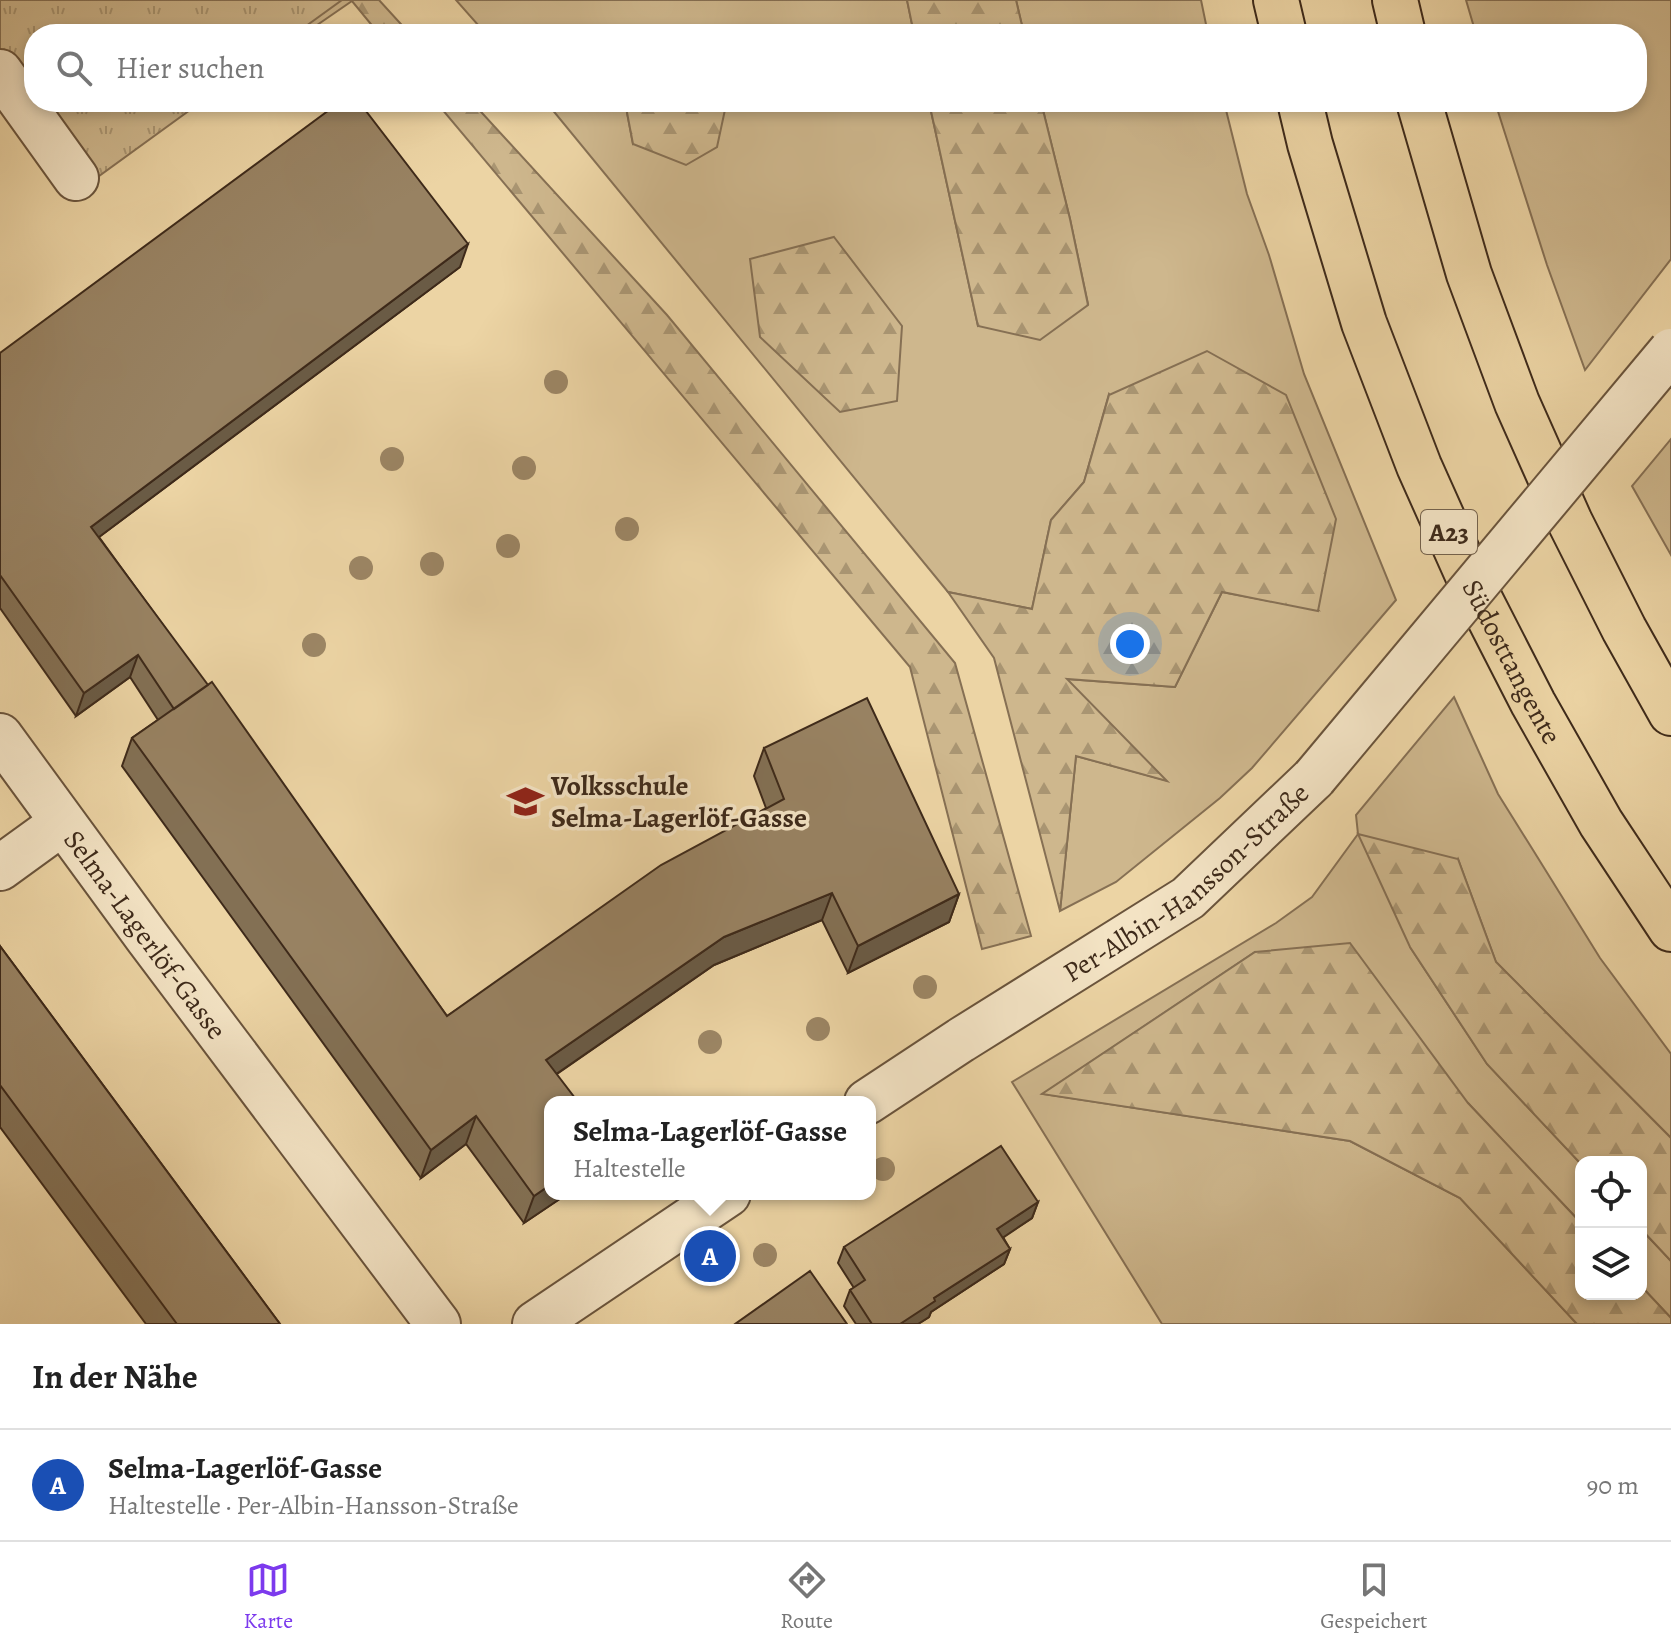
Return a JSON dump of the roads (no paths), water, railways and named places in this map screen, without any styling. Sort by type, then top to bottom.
[{"type":"highway","points":[[1276,0],[1282,24]]},
{"type":"highway","points":[[1395,0],[1401,24]]},
{"type":"highway","name":"Südosttangente","points":[[1302,112],[1364,323],[1419,466],[1470,580],[1533,703],[1601,823],[1671,929]]},
{"type":"highway","points":[[1422,112],[1469,274],[1517,403],[1577,535],[1671,713]]},
{"type":"street","points":[[0,72],[24,105]]},
{"type":"street","points":[[29,112],[76,178]]},
{"type":"street","name":"Per-Albin-Hansson-Straße","points":[[876,1096],[1188,898],[1314,778],[1671,351]]},
{"type":"street","name":"Selma-Lagerlöf-Gasse","points":[[0,736],[438,1324]]},
{"type":"street","points":[[0,868],[62,823]]},
{"type":"street","points":[[535,1324],[719,1200]]},
{"type":"place","name":"Volksschule Selma-Lagerlöf-Gasse","points":[[525,801]]},
{"type":"place","name":"Selma-Lagerlöf-Gasse","points":[[710,1256]]}]
